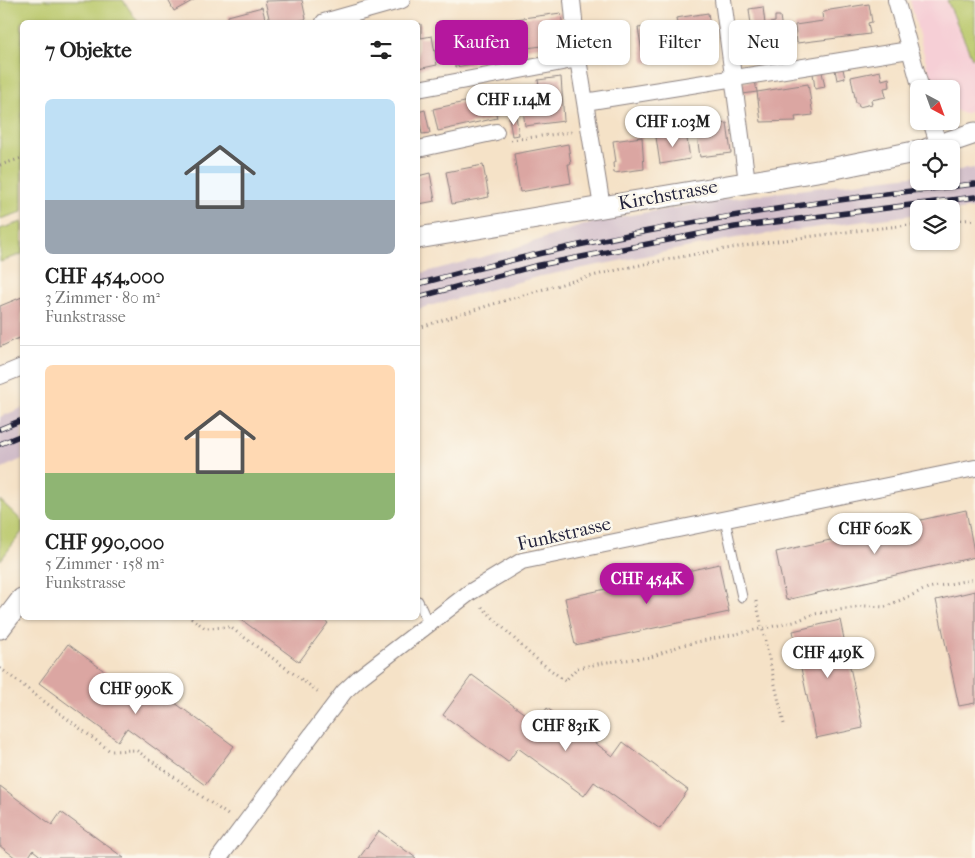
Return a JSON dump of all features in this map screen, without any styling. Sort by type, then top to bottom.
[{"type":"street","points":[[331,20],[402,0]]},
{"type":"street","points":[[572,0],[574,20]]},
{"type":"street","points":[[723,0],[747,182]]},
{"type":"street","points":[[896,0],[918,80]]},
{"type":"street","points":[[585,102],[909,50]]},
{"type":"street","points":[[420,89],[546,65]]},
{"type":"street","points":[[579,65],[602,207]]},
{"type":"street","points":[[420,149],[496,132]]},
{"type":"street","name":"Kirchstrasse","points":[[954,140],[975,133]]},
{"type":"street","name":"Kirchstrasse","points":[[420,238],[835,168],[910,153]]},
{"type":"street","points":[[0,376],[20,368]]},
{"type":"street","name":"Funkstrasse","points":[[219,858],[334,704],[360,677],[468,593],[522,562],[975,468]]},
{"type":"street","points":[[0,628],[20,602]]},
{"type":"lane","points":[[725,520],[742,597]]},
{"type":"lane","points":[[420,605],[428,623]]},
{"type":"path","points":[[496,132],[507,140],[590,130]]},
{"type":"path","points":[[0,166],[20,159]]},
{"type":"path","points":[[960,220],[975,219]]},
{"type":"path","points":[[420,327],[497,302],[625,268],[743,246],[910,225]]},
{"type":"path","points":[[468,593],[530,654],[565,681],[577,668],[651,657],[682,645],[794,622],[814,614],[864,606],[884,608],[928,588],[975,579]]},
{"type":"path","points":[[754,592],[784,724]]},
{"type":"path","points":[[194,620],[205,628],[230,627],[334,704]]},
{"type":"path","points":[[0,668],[110,751],[136,750],[243,826]]},
{"type":"shaded area","points":[[910,0],[975,0],[975,109],[964,114],[960,112],[960,80],[931,80]]},
{"type":"shaded area","points":[[975,168],[975,208],[960,210],[960,200],[910,200],[910,215],[736,238],[537,277],[420,308],[420,273],[509,250],[596,221],[725,199],[910,176],[910,190],[960,190],[960,170]]},
{"type":"shaded area","points":[[20,409],[20,460],[0,469],[0,417]]},
{"type":"green space","points":[[0,0],[123,0],[137,20],[20,20],[20,213],[0,219]]},
{"type":"green space","points":[[947,0],[975,0],[975,56],[972,58]]},
{"type":"green space","points":[[20,223],[20,255],[0,262],[0,229]]},
{"type":"green space","points":[[0,500],[20,519],[20,535],[0,561]]},
{"type":"building","points":[[168,0],[194,0],[174,11]]},
{"type":"building","points":[[302,0],[306,19],[270,20],[265,1]]},
{"type":"building","points":[[869,4],[872,22],[868,23],[870,34],[797,43],[797,25],[823,21],[822,13]]},
{"type":"building","points":[[262,7],[265,20],[229,20],[228,16]]},
{"type":"building","points":[[763,7],[765,20],[750,20],[749,9]]},
{"type":"building","points":[[561,13],[562,20],[538,20],[538,47],[528,48],[528,20],[515,19]]},
{"type":"building","points":[[708,13],[709,20],[676,20],[676,18]]},
{"type":"building","points":[[775,16],[780,16],[781,20],[775,20]]},
{"type":"building","points":[[420,24],[421,38],[432,36],[435,65],[437,65],[420,69]]},
{"type":"building","points":[[843,69],[845,78],[837,80],[835,70]]},
{"type":"building","points":[[880,71],[882,80],[889,78],[890,87],[884,88],[886,97],[871,100],[872,104],[859,107],[858,103],[856,103],[851,77]]},
{"type":"building","points":[[822,72],[825,87],[815,89],[813,73]]},
{"type":"building","points":[[561,77],[564,121],[525,126],[523,109],[538,107],[539,113],[544,113],[538,80]]},
{"type":"building","points":[[755,80],[757,92],[743,94],[741,83]]},
{"type":"building","points":[[808,84],[813,115],[795,117],[796,121],[761,122],[757,92]]},
{"type":"building","points":[[492,96],[497,118],[438,131],[433,109]]},
{"type":"building","points":[[425,110],[430,133],[422,134],[420,111]]},
{"type":"building","points":[[516,116],[519,135],[512,136],[509,117]]},
{"type":"building","points":[[705,121],[705,126],[727,123],[731,153],[700,157],[695,122]]},
{"type":"building","points":[[686,132],[690,159],[660,164],[656,137]]},
{"type":"building","points":[[642,137],[644,169],[614,173],[613,163],[616,162],[613,141]]},
{"type":"building","points":[[568,144],[571,164],[568,164],[571,183],[520,192],[514,154]]},
{"type":"building","points":[[483,165],[489,197],[452,204],[446,172]]},
{"type":"building","points":[[430,173],[435,201],[420,204],[420,176]]},
{"type":"building","points":[[20,298],[20,341],[19,338],[0,347],[0,306]]},
{"type":"building","points":[[966,510],[975,557],[786,600],[776,552]]},
{"type":"building","points":[[719,564],[729,612],[575,645],[565,598]]},
{"type":"building","points":[[975,591],[975,703],[959,706],[936,600]]},
{"type":"building","points":[[242,620],[324,620],[328,623],[299,662]]},
{"type":"building","points":[[840,620],[863,728],[816,738],[793,631]]},
{"type":"building","points":[[68,644],[146,702],[156,689],[234,746],[205,785],[127,728],[118,741],[39,683]]},
{"type":"building","points":[[472,675],[537,723],[547,708],[613,756],[623,742],[688,790],[660,829],[594,782],[584,796],[518,748],[508,762],[443,715]]},
{"type":"building","points":[[0,786],[52,825],[61,812],[124,858],[43,858],[33,850],[28,858],[16,858],[0,846]]},
{"type":"building","points":[[379,831],[416,858],[359,858]]},
{"type":"railway","points":[[420,283],[556,250],[694,222],[834,201],[975,184]]},
{"type":"railway","points":[[420,296],[535,266],[735,227],[975,197]]},
{"type":"railway","points":[[0,429],[20,421]]},
{"type":"railway","points":[[0,444],[20,436]]}]
